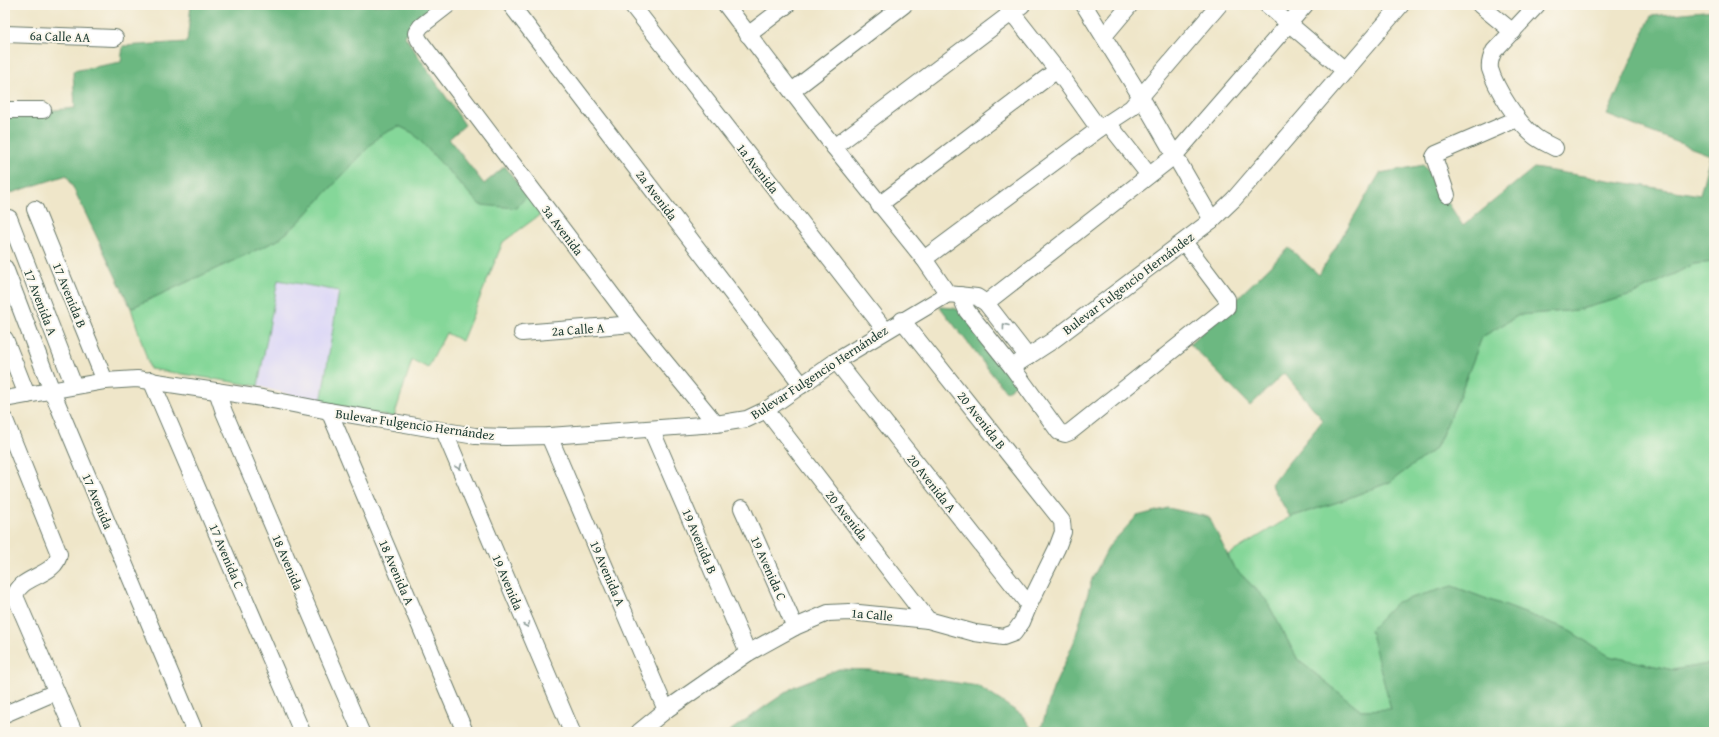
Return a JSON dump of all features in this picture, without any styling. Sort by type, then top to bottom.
[{"type":"street","name":"3a Avenida","points":[[448,5],[421,26],[416,33],[419,40],[634,324],[716,424]]},
{"type":"street","name":"2a Avenida","points":[[511,5],[802,385]]},
{"type":"street","name":"1a Avenida","points":[[632,5],[884,330]]},
{"type":"street","points":[[726,5],[879,205],[1012,367],[1059,432],[1065,434],[1070,432],[1227,307],[1227,299],[1184,242]]},
{"type":"street","points":[[748,35],[787,5]]},
{"type":"street","points":[[792,91],[904,5]]},
{"type":"street","points":[[1084,5],[1141,97],[1212,220]]},
{"type":"street","points":[[1104,36],[1130,5]]},
{"type":"street","points":[[924,259],[1104,126],[1131,108],[1219,5]]},
{"type":"street","points":[[1267,5],[1346,71]]},
{"type":"street","points":[[986,303],[1174,156],[1305,5]]},
{"type":"street","name":"Bulevar Fulgencio Hernández","points":[[1012,367],[1052,341],[1212,220],[1234,199],[1346,71],[1401,5]]},
{"type":"street","points":[[1480,5],[1513,32]]},
{"type":"street","points":[[1538,5],[1494,51],[1490,60],[1490,69],[1507,104],[1517,120],[1534,137],[1556,148]]},
{"type":"street","points":[[834,147],[1013,7],[1057,70],[1104,126],[1149,176]]},
{"type":"street","name":"6a Calle AA","points":[[5,34],[115,38]]},
{"type":"street","points":[[879,205],[1057,70]]},
{"type":"street","points":[[5,110],[43,110]]},
{"type":"street","points":[[1447,194],[1434,157],[1436,154],[1517,120]]},
{"type":"street","name":"17 Avenida B","points":[[35,209],[105,381]]},
{"type":"street","name":"17 Avenida A","points":[[10,218],[74,386]]},
{"type":"street","name":"17 Avenida","points":[[5,268],[52,391],[195,732]]},
{"type":"street","name":"Bulevar Fulgencio Hernández","points":[[5,399],[105,381],[151,380],[444,431],[506,437],[549,436],[716,424],[747,419],[766,410],[836,361],[884,330],[954,295]]},
{"type":"street","points":[[954,295],[977,297],[986,303],[1028,357]]},
{"type":"street","name":"20 Avenida B","points":[[902,320],[1062,521]]},
{"type":"street","name":"2a Calle A","points":[[522,333],[634,324]]},
{"type":"street","points":[[5,339],[27,395]]},
{"type":"street","name":"20 Avenida A","points":[[836,361],[1029,604]]},
{"type":"street","name":"17 Avenida C","points":[[151,380],[302,732]]},
{"type":"street","name":"18 Avenida","points":[[217,391],[224,412],[361,732]]},
{"type":"street","name":"20 Avenida","points":[[766,410],[928,620]]},
{"type":"street","name":"18 Avenida A","points":[[329,412],[464,732]]},
{"type":"street","points":[[5,420],[59,554],[56,564],[19,588],[15,596],[74,732]]},
{"type":"street","name":"19 Avenida B","points":[[652,429],[748,654]]},
{"type":"street","name":"19 Avenida","points":[[444,431],[572,732]]},
{"type":"street","name":"19 Avenida A","points":[[549,436],[666,710]]},
{"type":"street","name":"19 Avenida C","points":[[742,508],[796,627]]},
{"type":"street","name":"1a Calle","points":[[639,732],[666,710],[748,654],[796,627],[828,613],[838,612],[886,615],[928,620],[975,633],[1003,637],[1014,633],[1022,622],[1029,604],[1057,548],[1063,532],[1062,521]]},
{"type":"street","points":[[5,714],[56,692]]},
{"type":"shaded area","points":[[278,279],[340,291],[321,403],[258,386]]},
{"type":"green space","points":[[191,5],[441,5],[404,35],[465,125],[449,139],[484,184],[505,166],[527,196],[516,208],[480,205],[413,133],[399,126],[379,136],[297,224],[278,240],[131,308],[67,175],[5,195],[5,115],[75,108],[73,71],[121,62],[123,46],[187,42]]},
{"type":"green space","points":[[1714,10],[1714,262],[1694,264],[1632,295],[1577,310],[1519,315],[1482,337],[1459,397],[1436,448],[1390,482],[1338,502],[1290,517],[1271,484],[1323,420],[1284,373],[1250,406],[1190,344],[1289,248],[1319,275],[1380,173],[1424,165],[1463,226],[1534,168],[1700,195],[1710,155],[1607,115],[1651,16]]},
{"type":"green space","points":[[399,126],[413,133],[480,205],[527,196],[541,214],[503,242],[462,341],[446,333],[428,368],[412,360],[394,417],[321,403],[339,291],[278,280],[258,386],[150,369],[131,308],[278,240],[297,224],[379,136]]},
{"type":"green space","points":[[1714,262],[1714,663],[1673,670],[1609,656],[1565,628],[1452,586],[1385,682],[1391,710],[1361,710],[1298,660],[1266,600],[1233,566],[1228,555],[1290,517],[1338,502],[1390,482],[1436,448],[1459,397],[1482,337],[1519,315],[1577,310],[1632,295],[1694,264]]},
{"type":"green space","points":[[940,307],[954,308],[967,314],[1018,383],[1006,392]]},
{"type":"green space","points":[[1168,508],[1209,517],[1233,566],[1266,600],[1298,660],[1361,710],[1391,709],[1370,630],[1397,602],[1452,586],[1565,628],[1609,656],[1673,670],[1714,663],[1714,732],[1040,732],[1053,689],[1074,642],[1092,579],[1109,546],[1137,516]]},
{"type":"green space","points":[[839,669],[870,670],[978,686],[1022,715],[1034,732],[728,732],[795,686]]}]
